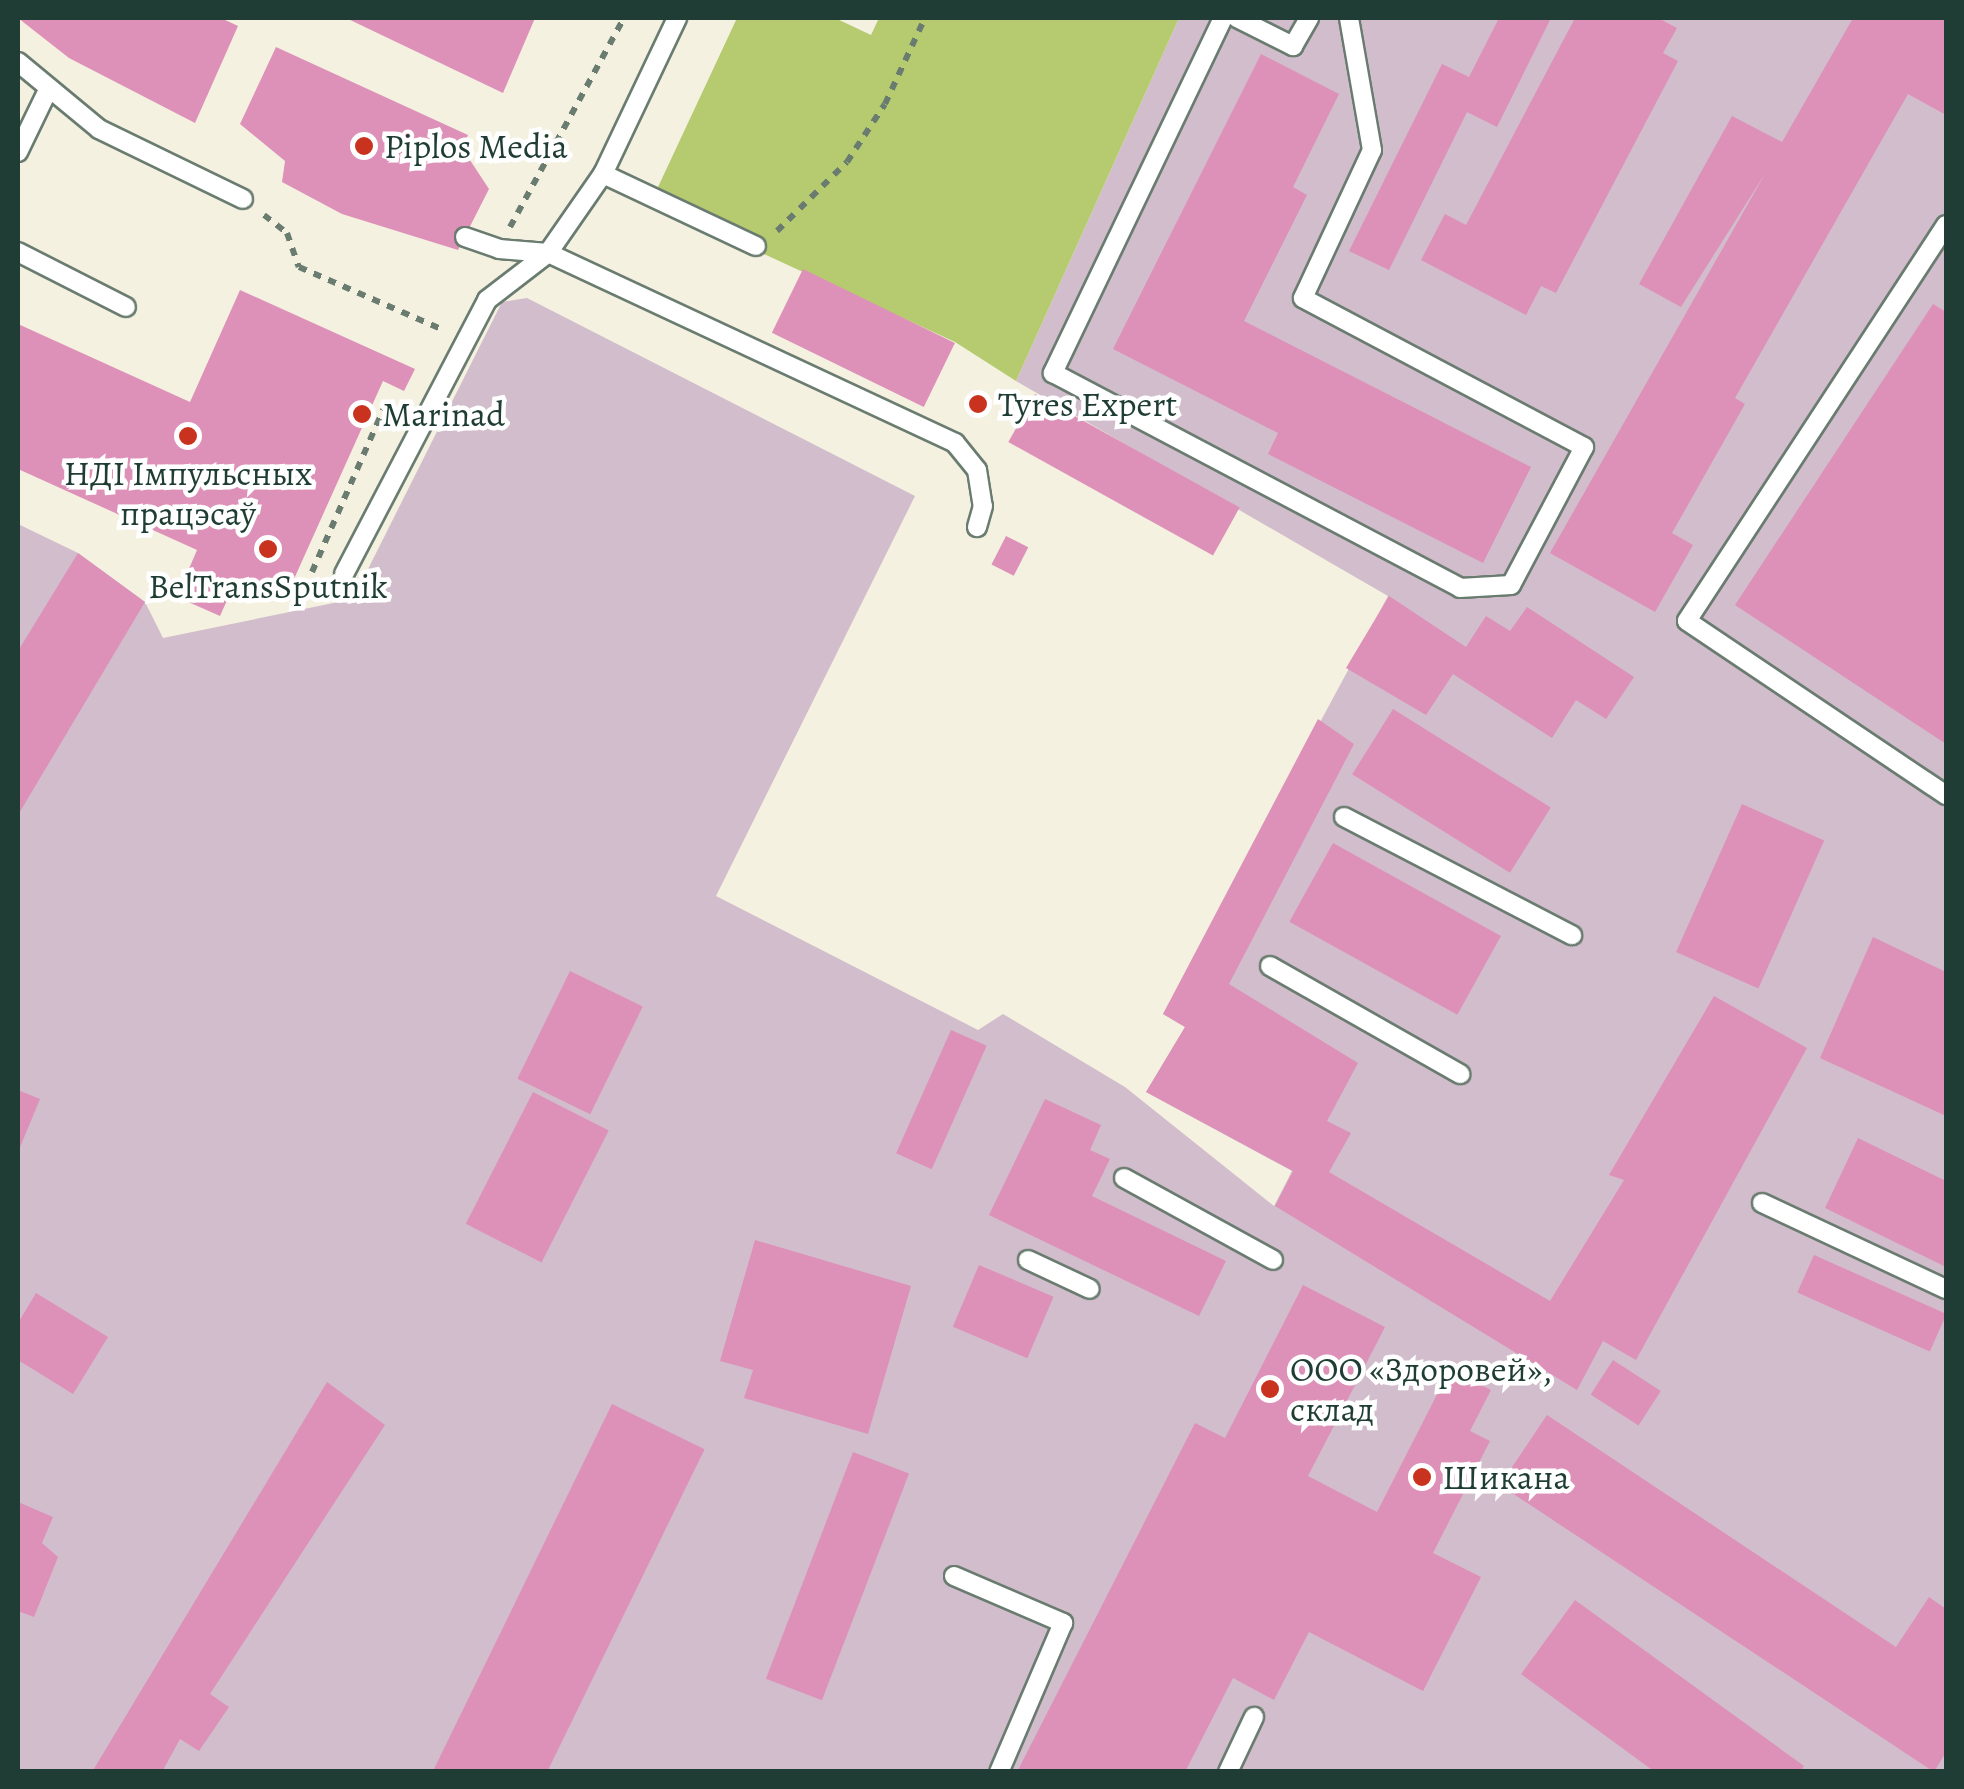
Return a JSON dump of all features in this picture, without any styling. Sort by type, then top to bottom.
[{"type":"lane","points":[[344,574],[487,300],[548,254],[603,174],[677,18]]},
{"type":"lane","points":[[1223,18],[1052,373],[1460,588],[1511,585],[1584,446],[1304,298],[1372,150],[1349,18]]},
{"type":"lane","points":[[1237,18],[1292,46],[1308,18]]},
{"type":"lane","points":[[18,62],[98,129],[243,199]]},
{"type":"lane","points":[[18,152],[49,88]]},
{"type":"lane","points":[[603,174],[651,202],[756,246]]},
{"type":"lane","points":[[1946,225],[1688,621],[1946,795]]},
{"type":"lane","points":[[465,237],[499,249],[548,254],[955,444],[977,470],[983,506],[977,527]]},
{"type":"lane","points":[[18,252],[126,307]]},
{"type":"lane","points":[[1344,817],[1572,935]]},
{"type":"lane","points":[[1270,966],[1460,1074]]},
{"type":"lane","points":[[1124,1178],[1273,1260]]},
{"type":"lane","points":[[1762,1203],[1946,1289]]},
{"type":"lane","points":[[1028,1260],[1090,1290]]},
{"type":"lane","points":[[954,1576],[1063,1623],[999,1772]]},
{"type":"lane","points":[[1228,1772],[1254,1717]]},
{"type":"path","points":[[756,246],[807,208],[848,162],[885,104],[925,18]]},
{"type":"path","points":[[243,199],[286,234],[299,267],[444,330]]},
{"type":"shaded area","points":[[1179,18],[1946,19],[1946,1771],[18,1771],[18,524],[78,553],[145,602],[163,638],[353,599],[502,302],[527,298],[915,496],[716,896],[978,1030],[1003,1014],[1125,1087],[1274,1206],[1292,1171],[1146,1092],[1185,1027],[1163,1014],[1388,596],[1016,381]]},
{"type":"green space","points":[[737,18],[835,18],[871,35],[879,18],[1179,18],[1016,381],[955,342],[651,202]]},
{"type":"building","points":[[18,18],[221,18],[238,26],[195,123],[69,58]]},
{"type":"building","points":[[346,18],[535,18],[503,93]]},
{"type":"building","points":[[1499,18],[1551,18],[1497,127],[1467,112],[1389,270],[1349,251],[1442,64],[1469,77]]},
{"type":"building","points":[[1575,18],[1658,18],[1677,28],[1663,53],[1678,61],[1556,293],[1541,286],[1526,315],[1421,260],[1445,214],[1466,225]]},
{"type":"building","points":[[1853,18],[1946,19],[1946,115],[1908,94],[1735,398],[1745,404],[1672,533],[1693,545],[1655,612],[1550,553],[1766,172],[1681,307],[1639,284],[1732,116],[1782,142]]},
{"type":"building","points":[[276,47],[468,135],[462,148],[489,189],[458,250],[342,214],[282,182],[285,161],[240,124]]},
{"type":"building","points":[[1261,54],[1339,94],[1293,187],[1307,195],[1244,321],[1531,467],[1483,563],[1268,454],[1278,433],[1113,349]]},
{"type":"building","points":[[803,269],[955,343],[924,407],[772,333]]},
{"type":"building","name":"НДІ Імпульсных працэсаў","points":[[240,290],[415,369],[404,391],[383,381],[285,599],[237,578],[220,616],[177,597],[197,550],[18,469],[18,324],[190,402]]},
{"type":"building","points":[[1933,304],[1946,312],[1946,744],[1735,605]]},
{"type":"building","points":[[1035,394],[1240,507],[1213,556],[1008,442]]},
{"type":"building","points":[[1006,536],[1028,547],[1014,576],[991,565]]},
{"type":"building","points":[[78,553],[145,602],[18,815],[18,651]]},
{"type":"building","points":[[1389,596],[1466,647],[1486,616],[1510,631],[1527,607],[1634,677],[1606,719],[1576,700],[1552,738],[1453,674],[1426,715],[1346,668]]},
{"type":"building","points":[[1393,709],[1551,808],[1510,873],[1352,774]]},
{"type":"building","points":[[1318,719],[1354,744],[1229,984],[1358,1063],[1327,1121],[1351,1133],[1329,1172],[1550,1301],[1624,1180],[1609,1175],[1714,996],[1807,1048],[1636,1360],[1603,1341],[1577,1390],[1275,1206],[1293,1171],[1146,1092],[1185,1027],[1163,1014]]},
{"type":"building","points":[[1742,804],[1824,841],[1758,989],[1676,952]]},
{"type":"building","points":[[1333,843],[1501,936],[1457,1015],[1289,922]]},
{"type":"building","points":[[1873,937],[1946,972],[1946,1116],[1820,1058]]},
{"type":"building","points":[[570,971],[643,1007],[590,1114],[517,1079]]},
{"type":"building","points":[[951,1030],[987,1046],[932,1169],[896,1153]]},
{"type":"building","points":[[18,1090],[40,1099],[18,1152]]},
{"type":"building","points":[[533,1092],[609,1131],[542,1262],[466,1224]]},
{"type":"building","points":[[1045,1099],[1101,1125],[1090,1150],[1110,1159],[1092,1196],[1226,1261],[1199,1316],[989,1215]]},
{"type":"building","points":[[1858,1138],[1946,1181],[1946,1267],[1825,1208]]},
{"type":"building","points":[[755,1240],[911,1286],[868,1434],[744,1398],[753,1370],[720,1361]]},
{"type":"building","points":[[1814,1255],[1946,1314],[1930,1351],[1797,1292]]},
{"type":"building","points":[[979,1265],[1054,1297],[1027,1358],[953,1327]]},
{"type":"building","points":[[1303,1285],[1385,1327],[1308,1476],[1377,1512],[1450,1369],[1491,1390],[1470,1431],[1490,1441],[1433,1553],[1481,1577],[1423,1691],[1309,1632],[1274,1700],[1233,1678],[1185,1772],[1017,1772],[1195,1423],[1225,1438]]},
{"type":"building","points":[[36,1293],[108,1337],[73,1394],[18,1360],[18,1323]]},
{"type":"building","points":[[1613,1360],[1661,1391],[1638,1425],[1591,1394]]},
{"type":"building","points":[[327,1382],[385,1425],[210,1694],[229,1707],[199,1751],[180,1739],[162,1772],[92,1772]]},
{"type":"building","points":[[612,1404],[705,1449],[547,1772],[433,1771]]},
{"type":"building","points":[[1547,1415],[1896,1647],[1929,1597],[1946,1609],[1946,1752],[1934,1772],[1500,1485]]},
{"type":"building","points":[[853,1452],[909,1474],[822,1700],[766,1679]]},
{"type":"building","points":[[18,1502],[53,1517],[42,1543],[58,1557],[34,1617],[18,1611]]},
{"type":"building","points":[[1575,1600],[1804,1766],[1800,1772],[1655,1772],[1521,1674]]},
{"type":"place","name":"Piplos Media","points":[[364,146]]},
{"type":"place","name":"Tyres Expert","points":[[978,404]]},
{"type":"place","name":"Marinad","points":[[362,414]]},
{"type":"place","name":"НДІ Імпульсных працэсаў","points":[[188,436]]},
{"type":"place","name":"BelTransSputnik","points":[[268,549]]},
{"type":"place","name":"ООО «Здоровей», склад","points":[[1270,1389]]},
{"type":"place","name":"Шикана","points":[[1422,1477]]}]
